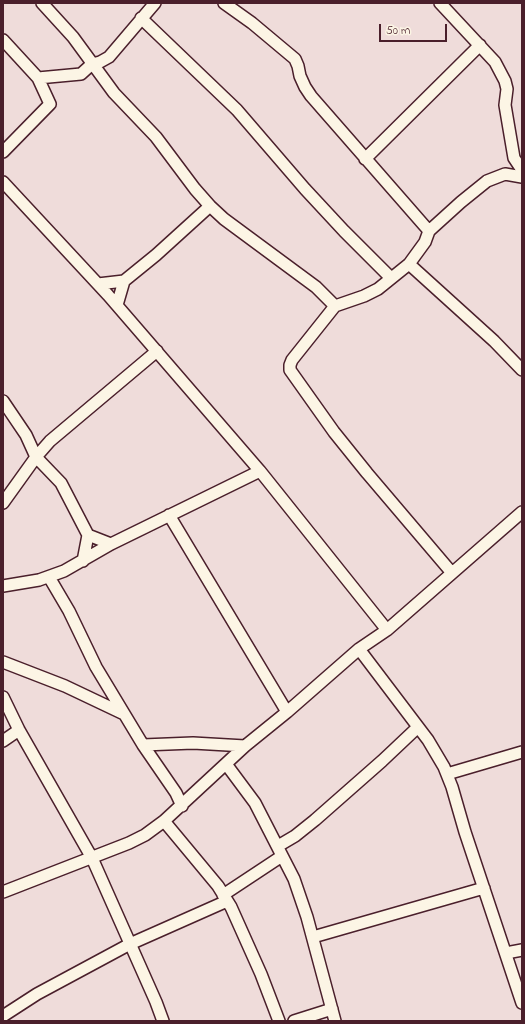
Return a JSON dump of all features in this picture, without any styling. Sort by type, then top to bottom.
[{"type":"street","points":[[42,3],[54,14],[118,98],[156,136],[195,189],[210,206],[224,219],[316,287],[335,306]]},
{"type":"street","points":[[38,78],[81,74],[92,64],[109,57],[155,3]]},
{"type":"street","points":[[224,3],[252,23],[295,59],[305,87],[312,96],[365,159],[429,231]]},
{"type":"street","points":[[440,3],[495,62],[505,81],[507,89],[505,105],[514,158],[522,170]]},
{"type":"street","points":[[141,18],[237,110],[344,231],[391,278]]},
{"type":"street","points":[[3,40],[38,78],[50,104],[3,152]]},
{"type":"street","points":[[365,159],[480,45]]},
{"type":"street","points":[[452,573],[334,432],[290,370],[290,365],[292,360],[335,306],[364,296],[378,289],[409,264],[416,256],[429,231],[461,202],[487,181],[505,174],[522,177]]},
{"type":"street","points":[[3,182],[158,351],[260,471],[387,630]]},
{"type":"street","points":[[98,284],[124,281],[156,255],[210,206]]},
{"type":"street","points":[[409,264],[494,341],[522,370]]},
{"type":"street","points":[[117,305],[124,281]]},
{"type":"street","points":[[3,503],[36,457],[50,441],[158,351]]},
{"type":"street","points":[[3,401],[26,435],[36,457],[60,483],[88,535],[83,561]]},
{"type":"street","points":[[3,586],[39,580],[64,571],[111,544],[260,471]]},
{"type":"street","points":[[3,892],[92,858],[145,835],[182,806],[245,746],[288,712],[359,649],[387,630],[522,512]]},
{"type":"street","points":[[169,515],[288,712]]},
{"type":"street","points":[[88,535],[111,544]]},
{"type":"street","points":[[49,577],[69,611],[96,667],[124,714],[176,793],[182,806]]},
{"type":"street","points":[[359,649],[428,740],[447,774],[522,1003]]},
{"type":"street","points":[[3,662],[65,686],[124,714]]},
{"type":"street","points":[[3,697],[19,730],[92,858],[163,1021]]},
{"type":"street","points":[[3,1016],[37,994],[130,944],[225,898],[280,851],[295,836],[321,816],[418,727]]},
{"type":"street","points":[[3,741],[19,730]]},
{"type":"street","points":[[144,745],[193,743],[245,746]]},
{"type":"street","points":[[447,774],[522,752]]},
{"type":"street","points":[[226,764],[255,803],[294,879],[313,937],[336,1021]]},
{"type":"street","points":[[164,821],[218,886],[225,898],[261,974],[279,1021]]},
{"type":"street","points":[[313,937],[484,888]]},
{"type":"street","points":[[506,953],[522,950]]},
{"type":"street","points":[[294,1021],[332,1009]]}]
